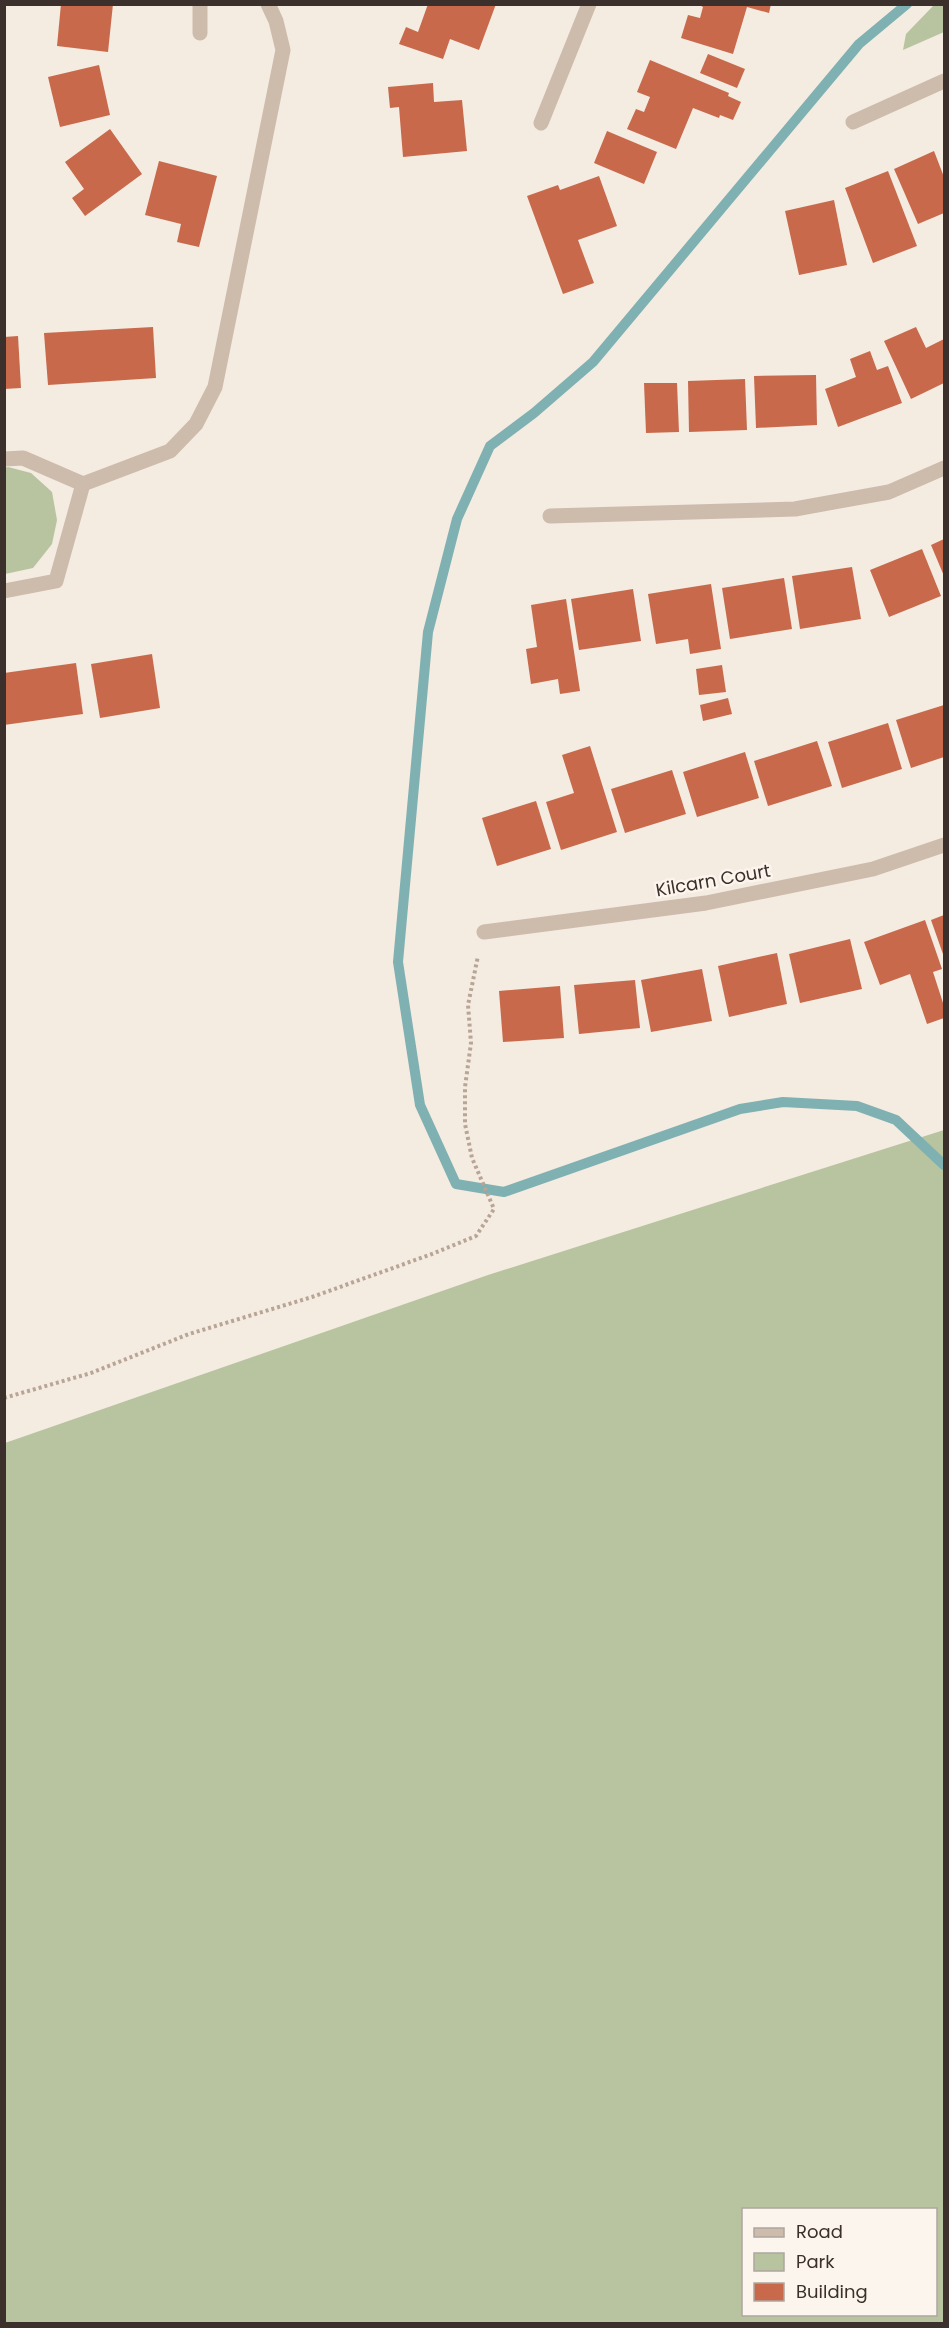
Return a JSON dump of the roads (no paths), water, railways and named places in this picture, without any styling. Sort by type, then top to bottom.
[{"type":"street","points":[[200,4],[200,33]]},
{"type":"street","points":[[4,459],[23,458],[83,484],[170,451],[196,424],[215,387],[283,50],[276,21],[268,4]]},
{"type":"street","points":[[541,123],[589,4]]},
{"type":"street","points":[[853,122],[945,81]]},
{"type":"street","points":[[550,516],[795,509],[889,492],[945,468]]},
{"type":"street","points":[[4,591],[56,581],[83,484]]},
{"type":"street","name":"Kilcarn Court","points":[[484,932],[706,903],[873,869],[945,845]]},
{"type":"waterway","points":[[907,4],[859,44],[593,362],[534,413],[490,446],[457,519],[428,632],[398,962],[420,1105],[456,1184],[504,1192],[740,1109],[783,1102],[857,1106],[896,1120],[944,1165]]}]
